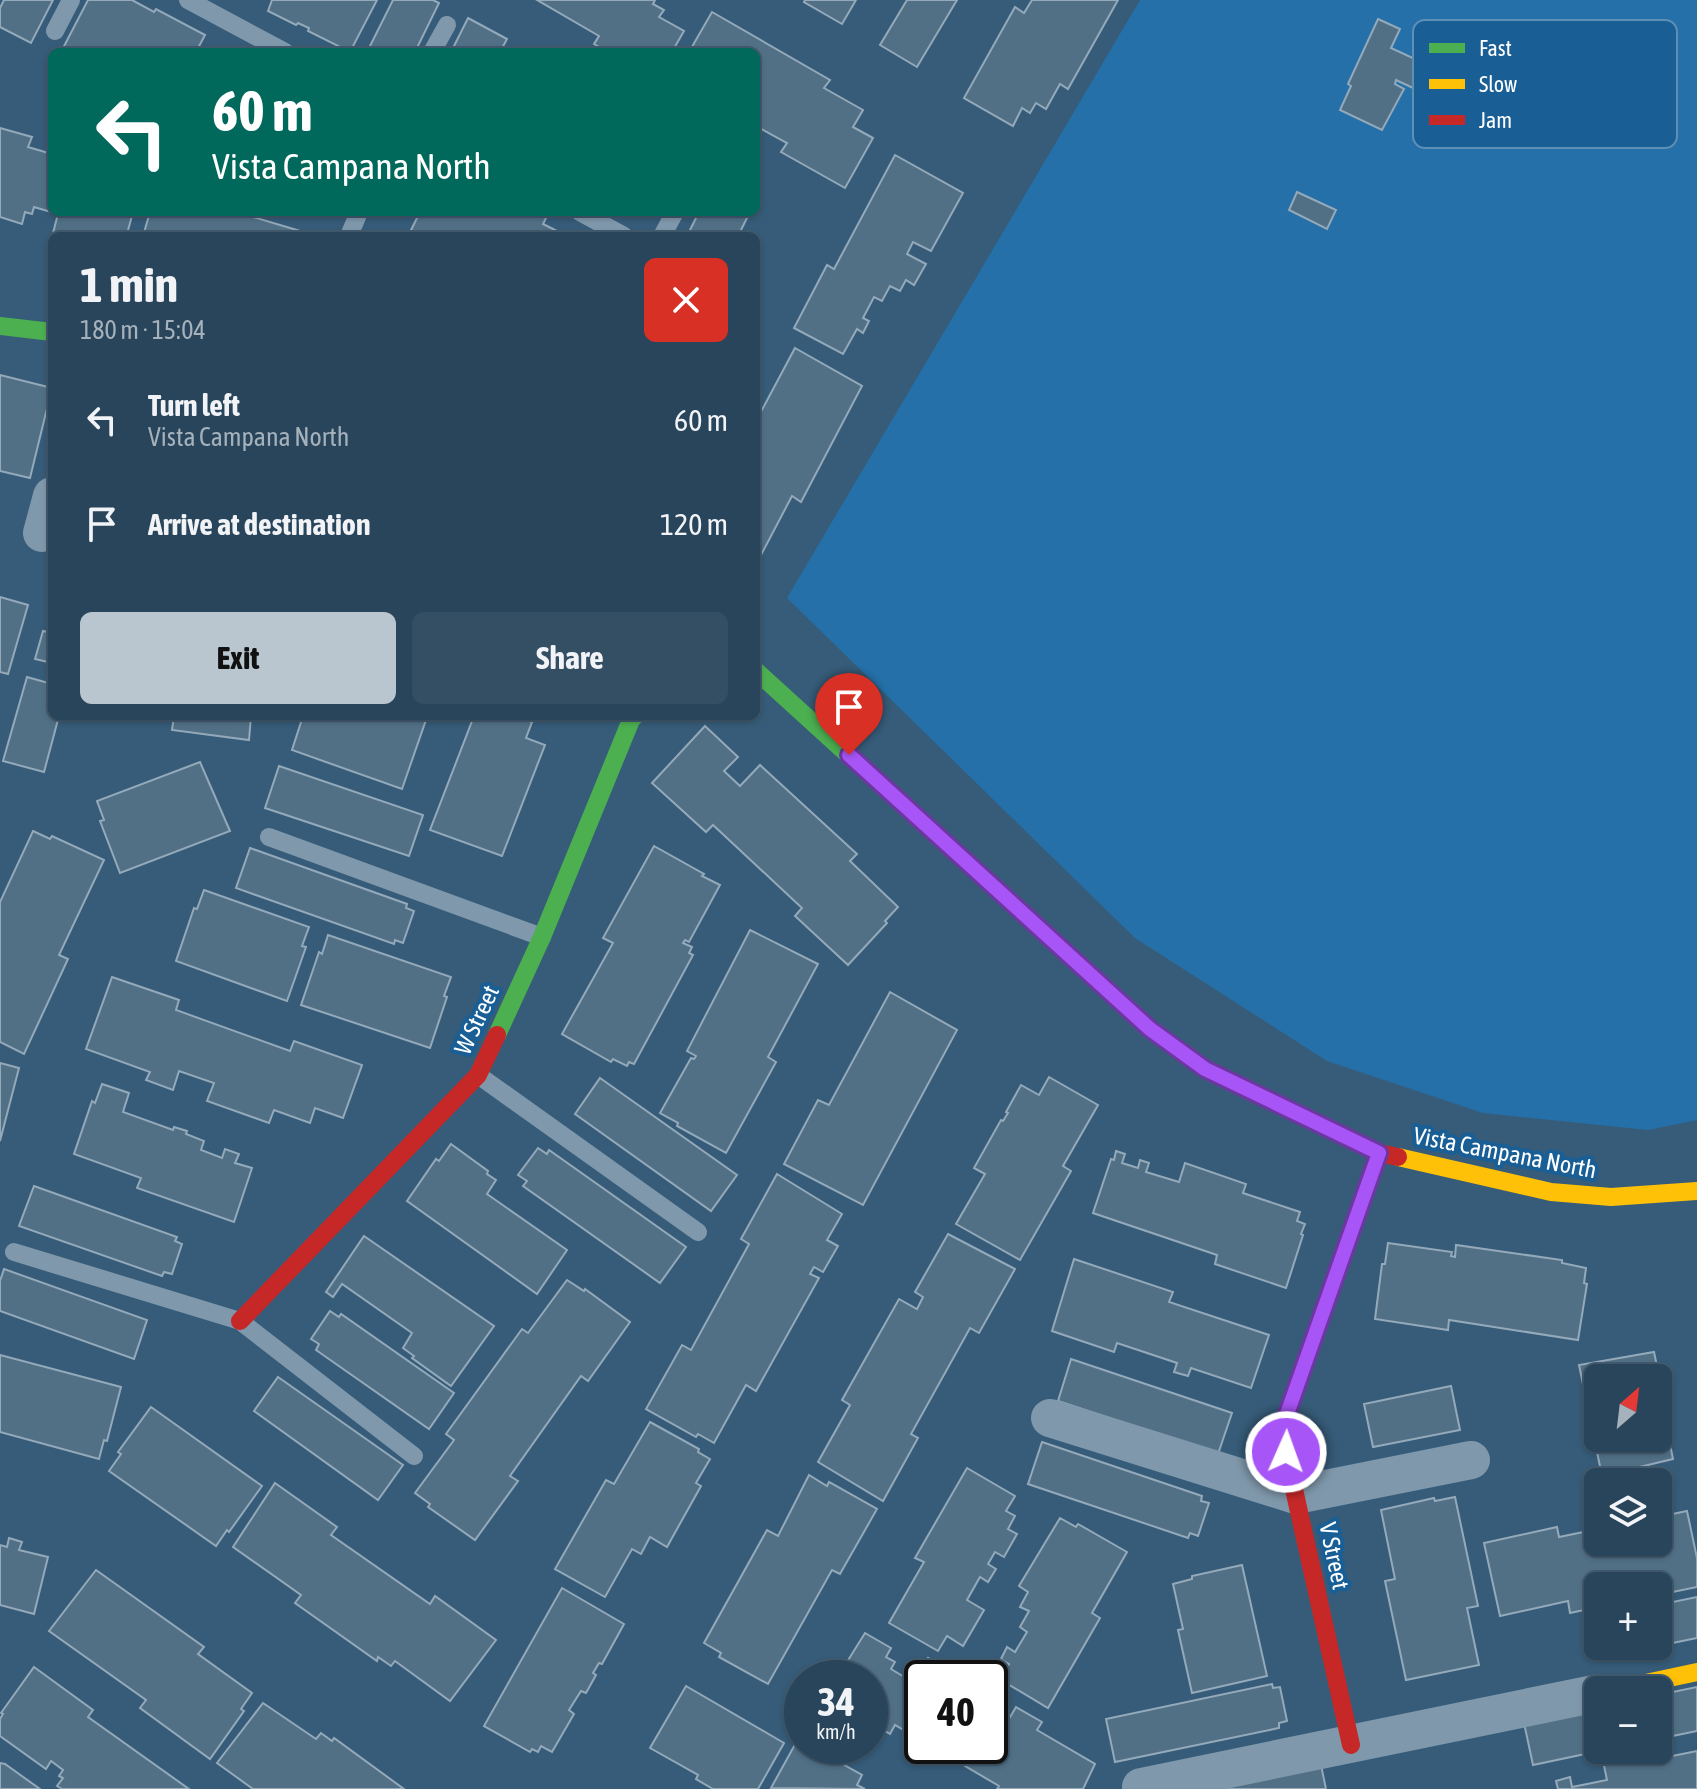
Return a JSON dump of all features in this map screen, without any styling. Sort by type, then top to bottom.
[{"type":"street","points":[[0,326],[48,332]]},
{"type":"street","points":[[42,533],[48,511]]},
{"type":"street","name":"Vista Campana North","points":[[760,675],[1150,1029],[1205,1069],[1379,1153],[1551,1192],[1611,1197],[1697,1191]]},
{"type":"street","name":"W Street","points":[[240,1321],[478,1075],[542,937],[631,720]]},
{"type":"street","name":"V Street","points":[[1351,1745],[1281,1431],[1379,1153]]},
{"type":"street","points":[[1050,1418],[1296,1495],[1471,1460]]},
{"type":"street","points":[[1672,1677],[1697,1672]]},
{"type":"street","points":[[1141,1787],[1584,1696]]},
{"type":"lane","points":[[55,31],[71,0]]},
{"type":"lane","points":[[188,0],[278,48]]},
{"type":"lane","points":[[434,48],[447,25]]},
{"type":"lane","points":[[587,216],[617,232]]},
{"type":"lane","points":[[269,837],[542,937]]},
{"type":"lane","points":[[478,1075],[698,1232]]},
{"type":"lane","points":[[14,1252],[240,1321],[414,1456]]},
{"type":"shaded area","points":[[1140,0],[1697,0],[1697,1120],[1648,1130],[1483,1113],[1327,1061],[1135,938],[787,598]]},
{"type":"building","points":[[4,0],[53,0],[31,43],[0,27],[0,8]]},
{"type":"building","points":[[88,0],[132,0],[205,35],[198,48],[63,48]]},
{"type":"building","points":[[272,0],[377,0],[352,48],[342,48],[308,31],[309,28],[268,11]]},
{"type":"building","points":[[393,0],[433,0],[439,3],[417,48],[369,48]]},
{"type":"building","points":[[537,0],[655,0],[653,4],[664,10],[659,17],[684,31],[674,48],[601,48],[594,44],[599,36]]},
{"type":"building","points":[[805,0],[856,0],[842,24]]},
{"type":"building","points":[[907,0],[957,0],[917,67],[880,45]]},
{"type":"building","points":[[1032,0],[1118,0],[1068,89],[1060,84],[1046,109],[1036,103],[1030,113],[1022,108],[1013,126],[964,98],[1015,7],[1024,13]]},
{"type":"building","points":[[712,12],[830,80],[824,88],[863,110],[853,127],[873,138],[845,188],[781,152],[787,143],[760,128],[760,48],[691,48]]},
{"type":"building","points":[[468,18],[507,39],[502,48],[453,48]]},
{"type":"building","points":[[1378,19],[1400,29],[1391,48],[1413,58],[1413,88],[1396,80],[1395,84],[1404,89],[1382,130],[1340,110],[1351,86],[1348,84]]},
{"type":"building","points":[[0,128],[32,137],[28,147],[48,153],[48,211],[34,207],[32,214],[25,212],[22,224],[0,217]]},
{"type":"building","points":[[895,155],[963,193],[931,251],[913,242],[907,254],[926,264],[914,285],[906,280],[900,291],[890,286],[882,301],[874,297],[863,318],[869,321],[863,333],[857,329],[843,354],[794,328],[827,265],[834,269]]},
{"type":"building","points":[[1297,192],[1336,210],[1327,229],[1289,210]]},
{"type":"building","points":[[57,216],[132,216],[128,232],[53,232]]},
{"type":"building","points":[[149,216],[250,216],[304,232],[144,232]]},
{"type":"building","points":[[418,216],[547,216],[543,224],[559,232],[415,232],[411,230]]},
{"type":"building","points":[[697,216],[748,216],[740,232],[689,232]]},
{"type":"building","points":[[795,348],[862,386],[801,502],[792,496],[760,557],[760,414]]},
{"type":"building","points":[[0,375],[48,387],[48,404],[30,478],[0,471]]},
{"type":"building","points":[[0,597],[28,605],[8,674],[0,672]]},
{"type":"building","points":[[43,631],[48,632],[48,662],[35,659]]},
{"type":"building","points":[[27,677],[48,683],[48,720],[58,720],[44,772],[3,761]]},
{"type":"building","points":[[173,720],[251,720],[249,740],[172,730]]},
{"type":"building","points":[[302,720],[426,720],[402,789],[292,750]]},
{"type":"building","points":[[472,720],[532,722],[526,738],[545,745],[502,856],[430,830]]},
{"type":"building","points":[[705,726],[738,757],[724,771],[740,786],[760,765],[857,854],[850,861],[898,907],[848,965],[795,916],[802,908],[713,825],[706,832],[652,783]]},
{"type":"building","points":[[200,762],[230,831],[120,873],[100,821],[104,820],[97,801]]},
{"type":"building","points":[[279,766],[423,815],[409,856],[265,808]]},
{"type":"building","points":[[33,831],[50,839],[52,836],[104,860],[59,955],[68,959],[24,1054],[0,1042],[0,902]]},
{"type":"building","points":[[654,846],[720,885],[689,942],[685,940],[683,943],[692,947],[689,953],[693,955],[634,1064],[629,1062],[627,1066],[613,1059],[611,1062],[562,1034],[613,943],[603,938]]},
{"type":"building","points":[[250,848],[407,904],[406,908],[414,911],[403,943],[395,940],[394,944],[236,888]]},
{"type":"building","points":[[204,890],[309,927],[302,946],[306,947],[287,1001],[176,961],[194,908],[197,909]]},
{"type":"building","points":[[750,930],[818,964],[768,1057],[776,1062],[726,1153],[660,1113],[691,1058],[696,1056],[687,1051]]},
{"type":"building","points":[[328,935],[451,977],[430,1048],[301,1005]]},
{"type":"building","points":[[112,977],[179,1000],[176,1010],[290,1051],[294,1041],[362,1065],[343,1118],[315,1108],[310,1123],[274,1110],[269,1123],[207,1101],[214,1083],[179,1071],[173,1090],[146,1080],[150,1072],[86,1049]]},
{"type":"building","points":[[890,992],[957,1030],[863,1205],[784,1164],[818,1100],[829,1105]]},
{"type":"building","points":[[0,1063],[19,1068],[0,1141]]},
{"type":"building","points":[[1049,1077],[1098,1105],[1063,1166],[1071,1171],[1020,1260],[956,1224],[985,1174],[974,1168],[1008,1113],[1021,1085],[1039,1095]]},
{"type":"building","points":[[600,1078],[737,1175],[711,1211],[575,1114]]},
{"type":"building","points":[[102,1084],[129,1093],[123,1112],[173,1130],[174,1127],[187,1131],[186,1134],[204,1141],[201,1150],[222,1158],[225,1149],[239,1154],[235,1163],[252,1168],[234,1222],[137,1188],[141,1178],[74,1154],[92,1101],[95,1103]]},
{"type":"building","points":[[451,1144],[496,1180],[487,1194],[567,1250],[537,1294],[407,1201],[436,1159],[439,1161]]},
{"type":"building","points":[[538,1148],[547,1154],[549,1150],[686,1247],[660,1283],[523,1186],[527,1181],[518,1175]]},
{"type":"building","points":[[1116,1151],[1125,1154],[1122,1163],[1138,1168],[1140,1160],[1149,1163],[1146,1172],[1179,1182],[1185,1163],[1246,1184],[1243,1193],[1300,1212],[1297,1221],[1305,1224],[1303,1235],[1286,1288],[1215,1264],[1217,1255],[1093,1213]]},
{"type":"building","points":[[777,1174],[842,1214],[827,1240],[838,1246],[823,1272],[814,1267],[810,1274],[819,1278],[756,1391],[746,1385],[714,1443],[698,1434],[696,1437],[646,1409],[682,1345],[691,1350],[749,1244],[741,1239]]},
{"type":"building","points":[[34,1186],[177,1237],[175,1241],[182,1244],[172,1274],[164,1272],[162,1276],[19,1226]]},
{"type":"building","points":[[948,1234],[1015,1269],[979,1333],[970,1328],[911,1434],[918,1438],[883,1501],[818,1462],[850,1405],[842,1400],[899,1299],[917,1309],[923,1297],[915,1292]]},
{"type":"building","points":[[364,1236],[494,1326],[451,1386],[403,1348],[412,1333],[342,1284],[333,1297],[326,1292]]},
{"type":"building","points":[[1388,1243],[1452,1252],[1451,1256],[1455,1257],[1456,1245],[1562,1260],[1562,1263],[1586,1268],[1584,1283],[1587,1284],[1578,1340],[1449,1320],[1448,1330],[1375,1319]]},
{"type":"building","points":[[1074,1259],[1173,1292],[1169,1302],[1269,1335],[1251,1388],[1191,1368],[1188,1376],[1174,1372],[1177,1363],[1117,1343],[1114,1352],[1052,1331]]},
{"type":"building","points":[[4,1269],[147,1320],[134,1359],[0,1311],[0,1281]]},
{"type":"building","points":[[567,1280],[585,1289],[630,1322],[588,1381],[581,1376],[510,1476],[518,1481],[475,1540],[428,1507],[430,1504],[415,1493],[454,1440],[446,1434],[522,1329],[528,1333]]},
{"type":"building","points":[[330,1311],[339,1317],[341,1314],[454,1393],[429,1429],[316,1350],[319,1344],[311,1339]]},
{"type":"building","points":[[1654,1352],[1657,1364],[1585,1364]]},
{"type":"building","points":[[0,1355],[121,1387],[99,1459],[0,1432]]},
{"type":"building","points":[[1071,1359],[1232,1413],[1218,1454],[1058,1401]]},
{"type":"building","points":[[1584,1364],[1584,1389],[1579,1365]]},
{"type":"building","points":[[278,1377],[403,1465],[378,1500],[254,1411]]},
{"type":"building","points":[[1451,1386],[1460,1430],[1373,1447],[1364,1404]]},
{"type":"building","points":[[151,1407],[262,1486],[216,1546],[109,1471],[121,1454],[118,1452]]},
{"type":"building","points":[[650,1422],[699,1449],[698,1452],[710,1459],[696,1483],[701,1486],[667,1547],[650,1537],[641,1554],[632,1549],[605,1597],[555,1569],[606,1480],[614,1484]]},
{"type":"building","points":[[1042,1442],[1202,1496],[1201,1501],[1209,1503],[1198,1536],[1190,1533],[1188,1538],[1028,1484]]},
{"type":"building","points":[[1597,1452],[1672,1452],[1673,1459],[1635,1468],[1600,1468]]},
{"type":"building","points":[[967,1468],[1015,1496],[1006,1511],[1015,1516],[1008,1529],[1017,1534],[1004,1557],[995,1552],[988,1564],[996,1569],[988,1582],[980,1577],[967,1600],[984,1610],[963,1646],[947,1636],[938,1651],[889,1623],[924,1562],[915,1558]]},
{"type":"building","points":[[809,1475],[827,1486],[829,1482],[877,1509],[840,1574],[832,1570],[768,1684],[719,1657],[721,1653],[704,1643],[767,1530],[778,1536]]},
{"type":"building","points":[[275,1483],[337,1527],[331,1535],[430,1604],[435,1596],[496,1640],[450,1701],[395,1661],[391,1666],[378,1657],[377,1661],[295,1603],[301,1595],[233,1547]]},
{"type":"building","points":[[1455,1497],[1478,1606],[1467,1608],[1479,1665],[1406,1680],[1385,1581],[1395,1579],[1381,1510],[1434,1498],[1435,1501]]},
{"type":"building","points":[[1687,1511],[1697,1558],[1697,1587],[1672,1592],[1672,1572],[1584,1572],[1584,1610],[1570,1613],[1568,1601],[1500,1616],[1484,1543],[1557,1527],[1559,1537],[1584,1532],[1584,1556],[1672,1556],[1672,1514]]},
{"type":"building","points":[[1060,1518],[1076,1527],[1078,1524],[1127,1552],[1092,1613],[1100,1618],[1048,1708],[1008,1684],[1008,1660],[1001,1659],[1007,1647],[1015,1652],[1027,1632],[1020,1627],[1029,1611],[1020,1607],[1028,1592],[1019,1586]]},
{"type":"building","points":[[9,1538],[22,1542],[19,1550],[48,1557],[34,1614],[0,1605],[0,1545],[7,1547]]},
{"type":"building","points":[[1242,1565],[1267,1676],[1192,1693],[1178,1630],[1183,1629],[1173,1584],[1192,1579],[1192,1576]]},
{"type":"building","points":[[96,1570],[204,1647],[198,1654],[252,1693],[241,1709],[244,1711],[210,1759],[140,1708],[146,1700],[49,1631]]},
{"type":"building","points":[[562,1588],[624,1624],[602,1664],[599,1663],[593,1673],[596,1675],[586,1693],[581,1691],[569,1710],[574,1714],[552,1752],[541,1746],[538,1752],[532,1749],[530,1752],[484,1726]]},
{"type":"building","points":[[1697,1597],[1697,1638],[1672,1643],[1672,1602]]},
{"type":"building","points":[[865,1633],[891,1648],[886,1657],[895,1662],[891,1669],[904,1677],[904,1730],[895,1725],[888,1733],[888,1660],[848,1660]]},
{"type":"building","points":[[34,1667],[93,1710],[88,1717],[189,1789],[62,1789],[57,1786],[63,1778],[59,1776],[63,1770],[51,1761],[46,1769],[0,1736],[1,1713]]},
{"type":"building","points":[[1272,1684],[1273,1688],[1280,1687],[1287,1721],[1279,1723],[1279,1728],[1115,1762],[1106,1719]]},
{"type":"building","points":[[686,1686],[784,1743],[758,1789],[713,1789],[696,1779],[698,1775],[650,1748]]},
{"type":"building","points":[[1697,1687],[1697,1731],[1672,1736],[1672,1692]]},
{"type":"building","points":[[263,1703],[316,1739],[321,1733],[332,1741],[334,1738],[404,1789],[253,1789],[217,1763]]},
{"type":"building","points":[[1016,1707],[1042,1722],[1037,1730],[1095,1764],[1083,1789],[997,1789],[999,1786],[962,1764],[1008,1764],[1008,1721]]},
{"type":"building","points":[[1584,1711],[1584,1754],[1533,1765],[1524,1723]]},
{"type":"building","points":[[1697,1751],[1697,1789],[1558,1789],[1556,1781],[1570,1777],[1572,1787],[1607,1780],[1604,1764],[1672,1764],[1672,1756]]},
{"type":"building","points":[[0,1763],[5,1764],[40,1789],[0,1789]]},
{"type":"building","points":[[784,1764],[842,1764],[862,1775],[857,1785],[865,1789],[771,1788]]},
{"type":"building","points":[[1321,1765],[1326,1789],[1204,1789]]},
{"type":"traffic: fast","points":[[0,326],[48,332]]},
{"type":"traffic: fast","points":[[760,675],[1166,1041]]},
{"type":"traffic: fast","points":[[497,1035],[542,937],[631,720]]},
{"type":"traffic: slow","points":[[1288,1410],[1379,1153]]},
{"type":"traffic: slow","points":[[1398,1157],[1551,1192],[1611,1197],[1697,1191]]},
{"type":"traffic: slow","points":[[1672,1677],[1697,1672]]},
{"type":"traffic: jam","points":[[240,1321],[478,1075],[497,1035]]},
{"type":"traffic: jam","points":[[1166,1041],[1205,1069],[1379,1153],[1398,1157]]},
{"type":"traffic: jam","points":[[1288,1410],[1281,1431],[1351,1745]]},
{"type":"route","points":[[849,755],[1150,1029],[1205,1069],[1379,1153],[1281,1431],[1286,1452]]}]
